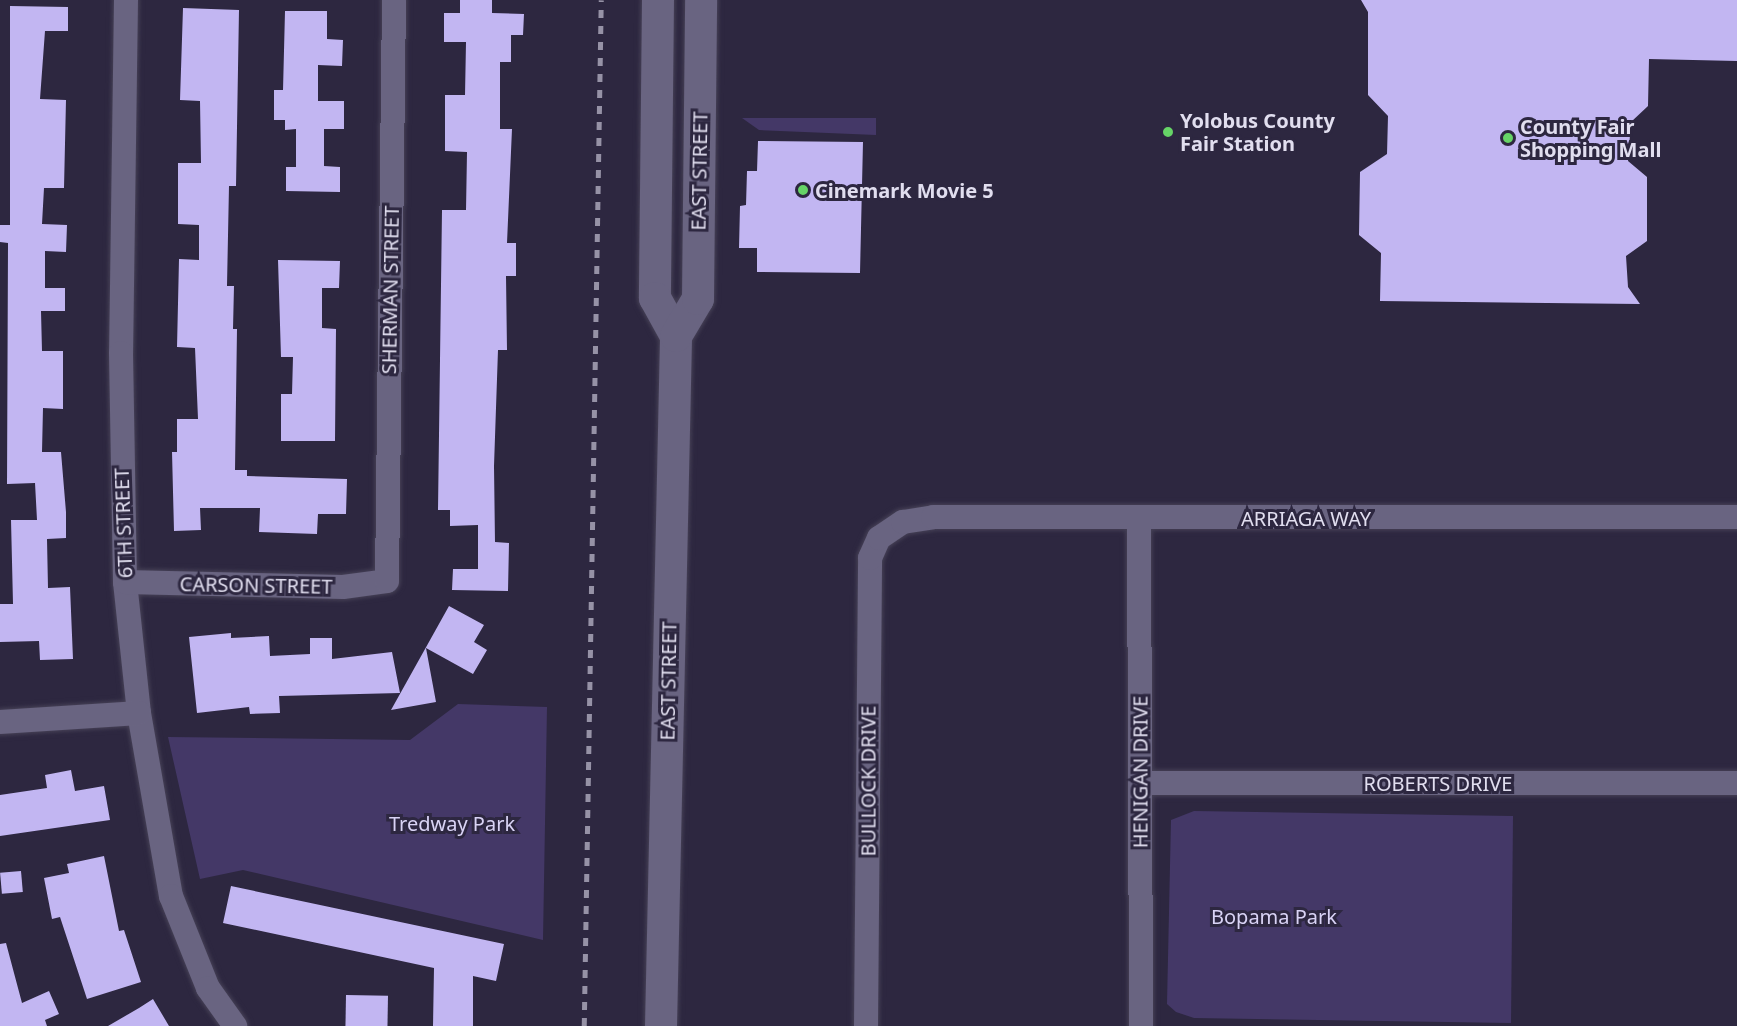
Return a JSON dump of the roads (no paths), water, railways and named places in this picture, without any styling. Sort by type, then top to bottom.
[{"type":"street","name":"6TH STREET","points":[[126,0],[120,389],[125,582],[139,712],[171,896],[208,987],[235,1026]]},
{"type":"street","name":"SHERMAN STREET","points":[[387,581],[394,0]]},
{"type":"street","points":[[658,0],[655,298],[676,336]]},
{"type":"street","name":"EAST STREET","points":[[661,1026],[676,336],[698,299],[701,0]]},
{"type":"street","name":"ARRIAGA WAY","points":[[879,538],[903,522],[933,517],[1138,519],[1737,517]]},
{"type":"street","name":"HENIGAN DRIVE","points":[[1138,519],[1141,1026]]},
{"type":"street","name":"BULLOCK DRIVE","points":[[866,1026],[870,558],[879,538]]},
{"type":"street","name":"CARSON STREET","points":[[125,582],[343,587],[387,581]]},
{"type":"street","points":[[0,722],[139,712]]},
{"type":"street","name":"ROBERTS DRIVE","points":[[1140,783],[1737,783]]},
{"type":"railway","points":[[584,1026],[601,0]]},
{"type":"place","name":"Yolobus County Fair Station","points":[[1168,132]]},
{"type":"place","name":"County Fair Shopping Mall","points":[[1508,138]]},
{"type":"place","name":"Cinemark Movie 5","points":[[803,190]]},
{"type":"park label","name":"Tredway Park","points":[[452,823]]},
{"type":"park label","name":"Bopama Park","points":[[1274,916]]}]
